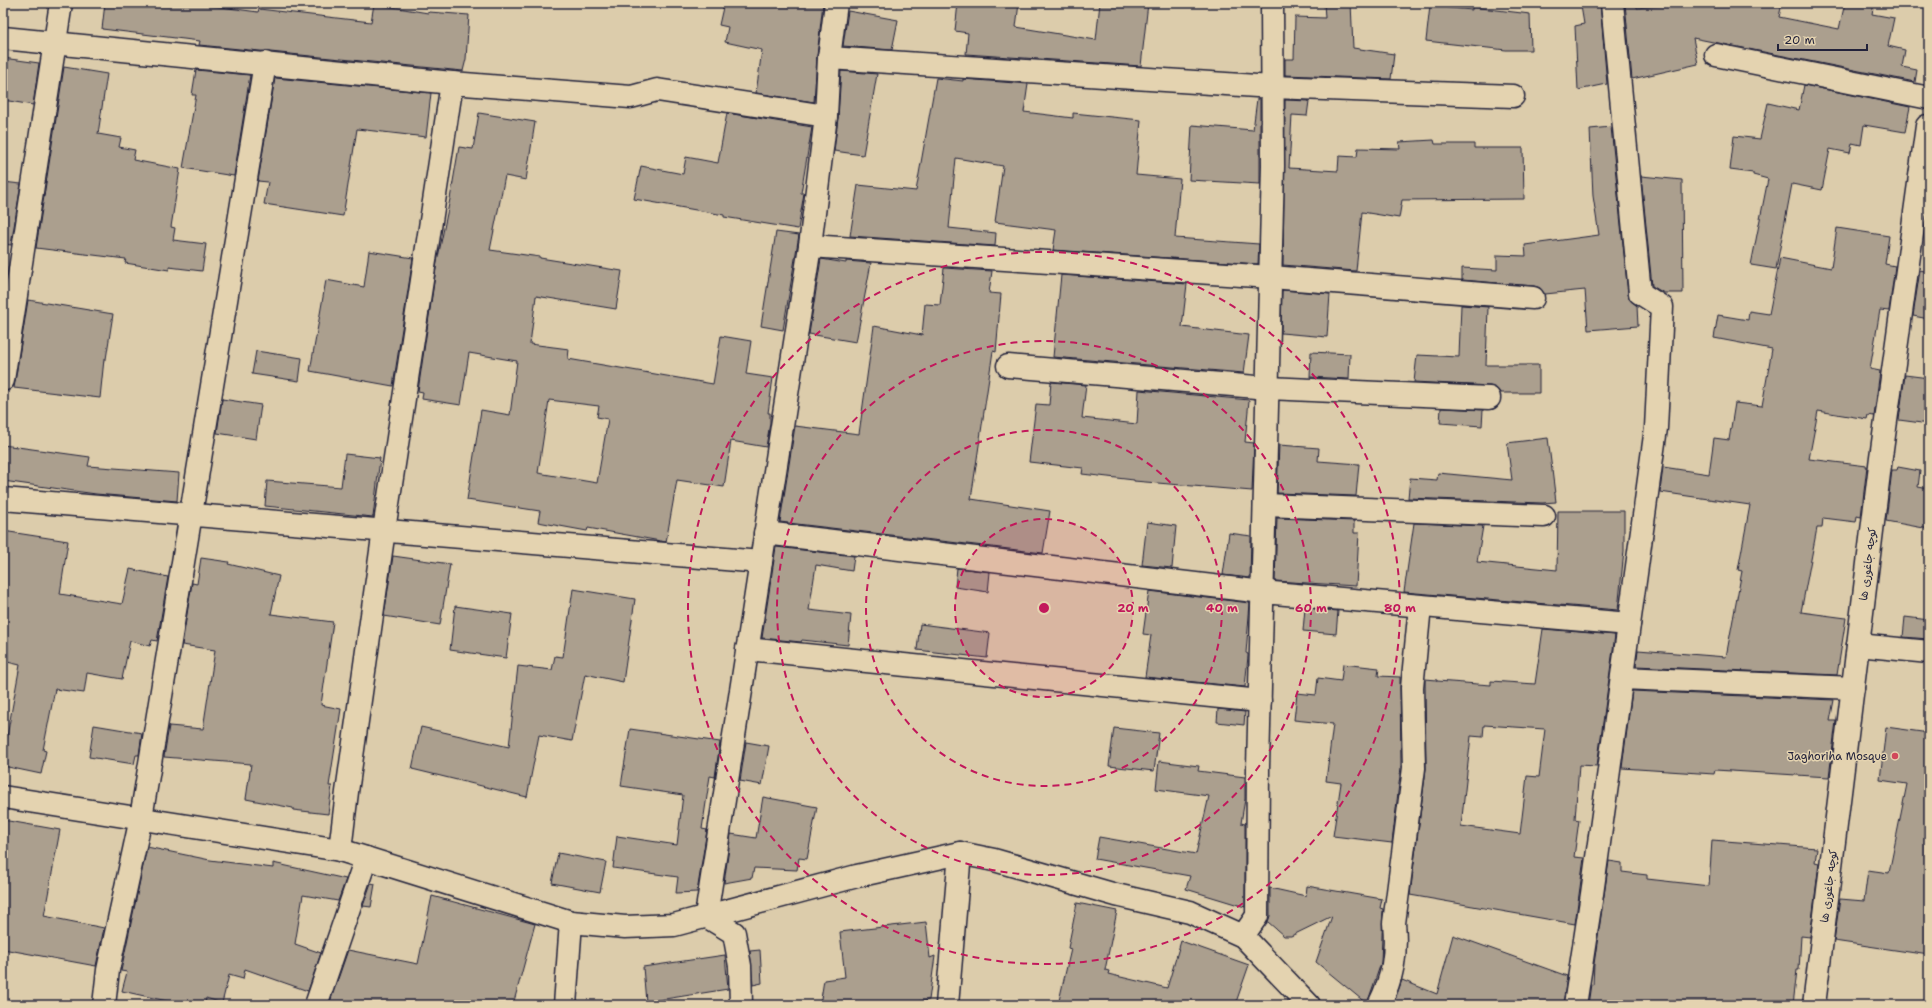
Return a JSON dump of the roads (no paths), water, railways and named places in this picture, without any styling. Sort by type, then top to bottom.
[{"type":"street","points":[[3,380],[60,3]]},
{"type":"street","points":[[706,916],[810,246],[826,116],[829,58],[836,3]]},
{"type":"street","points":[[1243,936],[1258,916],[1260,701],[1273,166],[1272,3]]},
{"type":"street","points":[[1575,1005],[1592,894],[1656,428],[1662,307],[1640,293],[1612,3]]},
{"type":"street","points":[[3,38],[265,63],[452,83],[631,97],[657,90],[826,116]]},
{"type":"street","points":[[1716,55],[1929,98]]},
{"type":"street","points":[[829,58],[1272,87],[1513,96]]},
{"type":"street","points":[[104,1005],[108,970],[141,818],[265,63]]},
{"type":"street","points":[[340,850],[384,530],[452,83]]},
{"type":"street","name":"کوچه جاغوری ها","points":[[1814,1005],[1883,441],[1927,126],[1929,126]]},
{"type":"street","points":[[810,246],[1271,277],[1533,298]]},
{"type":"street","points":[[1008,366],[1268,388],[1489,398]]},
{"type":"street","points":[[3,499],[192,513],[760,562]]},
{"type":"street","points":[[1265,505],[1544,516]]},
{"type":"street","points":[[765,533],[1263,592],[1629,624]]},
{"type":"street","points":[[1379,1005],[1388,986],[1397,947],[1394,923],[1414,768],[1412,688],[1420,606]]},
{"type":"street","points":[[1858,645],[1929,652]]},
{"type":"street","points":[[747,649],[1260,701]]},
{"type":"street","points":[[1622,678],[1853,688]]},
{"type":"street","points":[[3,797],[340,850],[571,922],[625,927],[674,924],[856,876],[960,853],[994,860],[1116,895],[1190,912],[1243,936],[1310,1005]]},
{"type":"street","points":[[947,1005],[960,853]]},
{"type":"street","points":[[316,1005],[366,858]]},
{"type":"street","points":[[706,916],[734,933],[740,966],[741,1005]]},
{"type":"street","points":[[565,1005],[571,922]]},
{"type":"place","name":"Jaghoriha Mosque","points":[[1895,756]]}]
